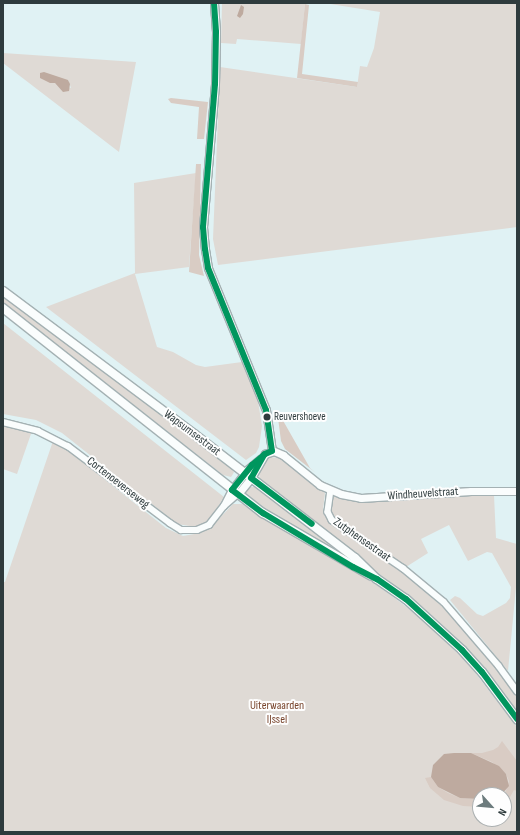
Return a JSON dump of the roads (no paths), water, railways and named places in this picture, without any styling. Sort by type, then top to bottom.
[{"type":"main road","name":"Wapsumsestraat","points":[[3,291],[248,476],[355,558],[378,579],[406,599],[462,650],[482,672],[517,719]]},
{"type":"main road","name":"Wapsumsestraat","points":[[3,308],[235,492],[264,513],[308,541],[378,579]]},
{"type":"street","points":[[214,3],[216,32],[215,84],[203,227],[208,268],[266,410],[272,452],[283,454],[320,485],[331,490]]},
{"type":"street","name":"Cortenoeverseweg","points":[[3,422],[33,429],[61,442],[78,453],[170,524],[181,530],[192,531],[205,528],[213,522],[260,459],[265,454],[272,452]]},
{"type":"street","name":"Windheuvelstraat","points":[[331,490],[369,498],[451,492],[517,491]]},
{"type":"street","name":"Zutphensestraat","points":[[331,490],[328,512],[332,520],[403,568],[444,602],[475,637],[517,690]]},
{"type":"place","name":"Reuvershoeve","points":[[267,417]]},
{"type":"park label","name":"Uiterwaarden IJssel","points":[[277,713]]}]
